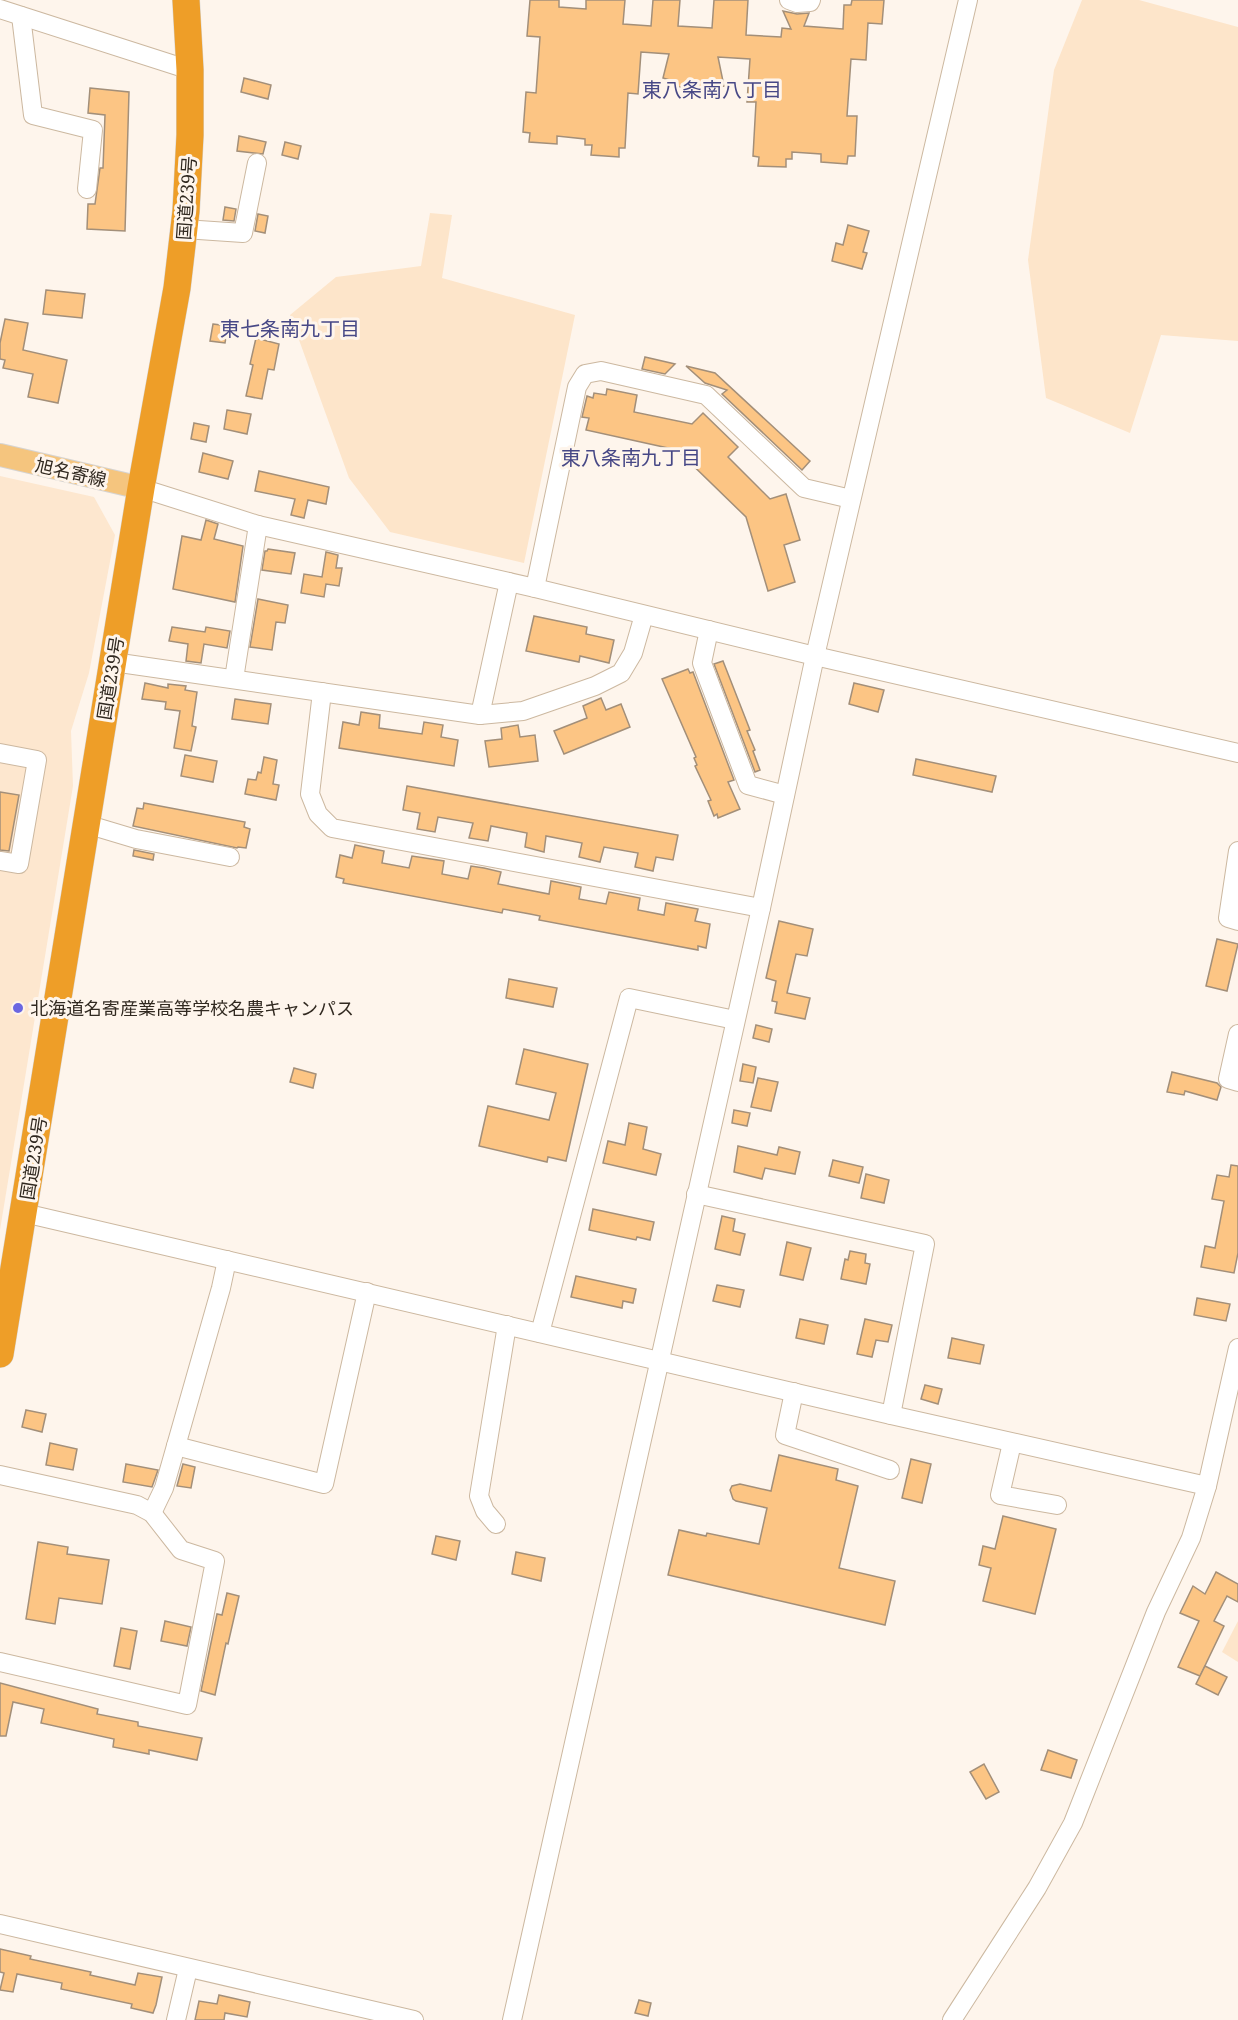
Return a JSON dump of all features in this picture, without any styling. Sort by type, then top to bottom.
[{"type":"highway","name":"国道239号","points":[[0,1354],[141,488],[177,288],[184,229],[190,135],[190,70],[186,0]]},
{"type":"main road","name":"旭名寄線","points":[[0,455],[141,488]]},
{"type":"street","points":[[789,0],[797,3],[811,0]]},
{"type":"street","points":[[512,2020],[761,908],[815,656],[968,0]]},
{"type":"street","points":[[0,9],[190,70]]},
{"type":"street","points":[[21,16],[33,115],[93,130],[87,189]]},
{"type":"street","points":[[184,229],[243,233],[256,162]]},
{"type":"street","points":[[535,588],[577,387],[585,374],[601,371],[706,395],[804,488],[852,499]]},
{"type":"street","points":[[141,488],[258,525],[1238,753]]},
{"type":"street","points":[[234,679],[258,525]]},
{"type":"street","points":[[480,715],[509,582]]},
{"type":"street","points":[[113,662],[480,715],[523,711],[595,686],[621,673],[633,653],[644,615]]},
{"type":"street","points":[[709,630],[702,663],[748,785],[785,795]]},
{"type":"street","points":[[322,692],[310,794],[318,814],[332,828],[761,908]]},
{"type":"street","points":[[0,753],[37,760],[19,864],[0,861]]},
{"type":"street","points":[[86,824],[136,839],[230,858]]},
{"type":"street","points":[[1238,851],[1228,918],[1238,921]]},
{"type":"street","points":[[540,1333],[629,998],[735,1020]]},
{"type":"street","points":[[1238,1034],[1228,1079],[1238,1082]]},
{"type":"street","points":[[696,1194],[926,1245],[891,1415]]},
{"type":"street","points":[[24,1213],[1012,1443],[1207,1486]]},
{"type":"street","points":[[152,1513],[164,1488],[227,1260]]},
{"type":"street","points":[[176,1446],[324,1484],[367,1292]]},
{"type":"street","points":[[496,1524],[485,1511],[478,1496],[507,1325]]},
{"type":"street","points":[[952,2020],[1037,1888],[1073,1823],[1156,1612],[1191,1538],[1207,1486],[1238,1348]]},
{"type":"street","points":[[794,1392],[785,1435],[890,1470]]},
{"type":"street","points":[[1012,1443],[1000,1495],[1057,1505]]},
{"type":"street","points":[[0,1474],[137,1505],[152,1513],[181,1550],[215,1561],[187,1705],[0,1662]]},
{"type":"street","points":[[0,1924],[414,2020]]},
{"type":"street","points":[[176,2020],[188,1969]]},
{"type":"shaded area","points":[[1082,0],[1139,0],[1238,27],[1238,341],[1161,335],[1130,433],[1046,398],[1028,260],[1054,70]]},
{"type":"shaded area","points":[[430,213],[452,215],[442,278],[575,315],[524,563],[390,532],[349,478],[290,315],[336,277],[421,266]]},
{"type":"shaded area","name":"北海道名寄産業高等学校名農キャンパス","points":[[0,476],[94,497],[115,535],[89,673],[71,731],[73,786],[0,1230]]},
{"type":"shaded area","points":[[1238,1621],[1238,1662],[1222,1652]]},
{"type":"building","points":[[530,0],[559,0],[559,7],[586,9],[586,0],[625,0],[623,24],[651,26],[653,0],[680,0],[678,26],[712,28],[714,0],[748,0],[746,35],[781,37],[782,28],[791,29],[783,11],[797,14],[809,13],[804,26],[843,29],[844,5],[851,5],[852,0],[884,0],[882,24],[868,23],[866,60],[851,59],[847,116],[857,116],[855,156],[848,156],[847,164],[821,162],[821,154],[792,152],[792,159],[786,159],[786,167],[758,166],[759,157],[753,156],[756,102],[747,102],[750,59],[718,57],[724,86],[695,90],[670,85],[670,80],[663,78],[669,54],[641,52],[638,94],[628,93],[625,148],[619,148],[619,157],[591,155],[592,145],[585,145],[585,139],[557,136],[557,144],[529,142],[530,133],[523,132],[526,92],[536,93],[540,37],[527,36]]},
{"type":"building","points":[[244,78],[271,85],[268,99],[241,92]]},
{"type":"building","points":[[90,88],[129,92],[125,231],[87,229],[88,204],[95,204],[100,168],[103,168],[105,115],[88,113]]},
{"type":"building","points":[[239,136],[266,142],[263,154],[237,151]]},
{"type":"building","points":[[285,142],[301,146],[298,159],[282,155]]},
{"type":"building","points":[[225,207],[236,209],[234,221],[223,220]]},
{"type":"building","points":[[258,214],[268,216],[265,233],[255,231]]},
{"type":"building","points":[[848,225],[869,231],[863,252],[867,253],[862,269],[832,261],[836,243],[843,245]]},
{"type":"building","points":[[46,290],[85,294],[82,318],[43,314]]},
{"type":"building","points":[[5,319],[28,323],[23,350],[67,360],[58,403],[28,397],[33,374],[3,368],[5,360],[0,359],[0,343]]},
{"type":"building","points":[[213,324],[228,326],[225,343],[210,341]]},
{"type":"building","points":[[256,338],[279,344],[274,370],[268,369],[262,399],[246,396]]},
{"type":"building","points":[[645,357],[675,364],[665,374],[642,369]]},
{"type":"building","points":[[686,366],[715,373],[810,461],[802,470],[722,394],[727,390],[705,383]]},
{"type":"building","points":[[607,389],[637,395],[634,412],[692,424],[703,413],[738,447],[728,457],[770,499],[786,494],[800,540],[784,545],[795,582],[768,591],[746,517],[677,450],[586,430],[589,418],[582,417],[587,396],[593,398],[594,393],[606,395]]},
{"type":"building","points":[[227,410],[251,414],[247,434],[224,429]]},
{"type":"building","points":[[194,423],[209,426],[206,442],[191,439]]},
{"type":"building","points":[[203,453],[233,461],[228,479],[199,472]]},
{"type":"building","points":[[259,471],[329,487],[326,504],[308,500],[304,518],[291,515],[295,499],[255,491]]},
{"type":"building","points":[[206,520],[218,524],[214,539],[243,546],[235,602],[173,589],[182,536],[201,540]]},
{"type":"building","points":[[268,549],[295,553],[291,574],[262,570],[265,551]]},
{"type":"building","points":[[326,552],[338,555],[336,568],[342,568],[339,586],[326,584],[324,597],[301,593],[304,574],[322,577]]},
{"type":"building","points":[[258,599],[288,605],[285,623],[276,622],[272,650],[250,647]]},
{"type":"building","points":[[534,616],[587,627],[586,634],[614,640],[609,663],[580,656],[579,662],[526,651]]},
{"type":"building","points":[[172,627],[205,632],[206,627],[230,631],[227,648],[204,644],[201,663],[186,661],[188,644],[169,641]]},
{"type":"building","points":[[723,661],[750,730],[747,731],[760,770],[755,772],[714,664]]},
{"type":"building","points":[[688,669],[690,673],[693,672],[734,780],[728,782],[740,809],[718,818],[717,814],[714,816],[708,801],[711,800],[695,766],[697,765],[694,758],[696,757],[662,679]]},
{"type":"building","points":[[145,683],[168,688],[168,684],[186,686],[185,690],[197,692],[192,726],[196,727],[191,751],[174,748],[180,711],[165,709],[166,702],[142,699]]},
{"type":"building","points":[[854,683],[884,690],[878,712],[849,704]]},
{"type":"building","points":[[601,698],[606,710],[621,704],[630,727],[564,754],[554,731],[587,718],[583,706]]},
{"type":"building","points":[[235,699],[271,704],[268,724],[232,719]]},
{"type":"building","points":[[361,712],[380,715],[379,728],[422,734],[424,722],[443,725],[441,737],[458,740],[454,766],[339,748],[343,722],[359,725]]},
{"type":"building","points":[[518,725],[520,737],[535,735],[538,761],[489,767],[485,741],[502,739],[501,728]]},
{"type":"building","points":[[185,755],[217,761],[213,782],[181,776]]},
{"type":"building","points":[[264,757],[277,760],[273,784],[279,785],[276,800],[245,794],[248,779],[256,780],[258,772],[261,773]]},
{"type":"building","points":[[916,759],[996,776],[992,792],[913,775]]},
{"type":"building","points":[[407,786],[678,835],[673,860],[656,857],[653,871],[635,867],[638,853],[604,847],[600,862],[579,857],[582,843],[546,836],[544,852],[525,847],[527,833],[491,826],[488,841],[469,838],[473,823],[438,817],[435,832],[417,829],[420,813],[403,810]]},
{"type":"building","points":[[0,792],[19,795],[9,851],[0,850]]},
{"type":"building","points":[[144,803],[245,822],[244,827],[250,829],[246,848],[133,826],[137,808],[143,809]]},
{"type":"building","points":[[355,845],[384,851],[382,863],[409,868],[412,856],[444,861],[442,874],[468,879],[471,866],[501,872],[498,884],[549,894],[551,881],[581,887],[579,899],[606,904],[609,892],[640,898],[638,910],[664,915],[666,903],[698,909],[695,921],[710,924],[706,948],[698,946],[698,950],[539,920],[540,916],[530,914],[503,909],[502,913],[343,883],[344,879],[336,877],[340,855],[352,858]]},
{"type":"building","points":[[134,850],[154,854],[153,860],[133,856]]},
{"type":"building","points":[[779,921],[813,929],[807,956],[796,954],[787,993],[810,998],[805,1019],[775,1013],[777,1002],[772,1001],[776,981],[766,978]]},
{"type":"building","points":[[1217,939],[1238,944],[1227,991],[1206,986]]},
{"type":"building","points":[[509,979],[557,988],[553,1007],[506,998]]},
{"type":"building","points":[[756,1025],[772,1029],[769,1042],[753,1038]]},
{"type":"building","points":[[524,1049],[588,1064],[566,1161],[548,1157],[547,1162],[479,1146],[488,1106],[549,1120],[556,1093],[516,1084]]},
{"type":"building","points":[[743,1064],[756,1067],[753,1083],[740,1081]]},
{"type":"building","points":[[294,1068],[316,1074],[313,1088],[290,1082]]},
{"type":"building","points":[[1172,1072],[1217,1083],[1221,1087],[1217,1100],[1185,1091],[1184,1095],[1167,1092]]},
{"type":"building","points":[[758,1078],[778,1082],[771,1111],[751,1107]]},
{"type":"building","points":[[734,1110],[750,1113],[747,1126],[732,1123]]},
{"type":"building","points":[[629,1123],[647,1127],[643,1149],[661,1154],[656,1175],[603,1163],[608,1141],[625,1145]]},
{"type":"building","points":[[738,1146],[777,1155],[779,1147],[800,1152],[795,1174],[765,1168],[762,1179],[734,1172]]},
{"type":"building","points":[[833,1160],[863,1167],[859,1183],[829,1176]]},
{"type":"building","points":[[1231,1165],[1238,1166],[1238,1253],[1234,1273],[1201,1267],[1205,1246],[1215,1248],[1224,1201],[1212,1199],[1217,1175],[1229,1177]]},
{"type":"building","points":[[866,1174],[889,1180],[884,1203],[861,1198]]},
{"type":"building","points":[[593,1209],[654,1222],[650,1240],[637,1237],[636,1240],[589,1230]]},
{"type":"building","points":[[722,1216],[735,1219],[733,1231],[745,1234],[740,1255],[715,1249]]},
{"type":"building","points":[[787,1242],[811,1248],[803,1280],[780,1275]]},
{"type":"building","points":[[850,1251],[866,1254],[865,1263],[870,1264],[866,1284],[841,1279],[845,1259],[848,1260]]},
{"type":"building","points":[[576,1276],[636,1289],[633,1303],[623,1301],[622,1308],[571,1297]]},
{"type":"building","points":[[717,1285],[744,1290],[740,1307],[713,1301]]},
{"type":"building","points":[[1197,1298],[1230,1304],[1226,1321],[1194,1315]]},
{"type":"building","points":[[800,1319],[828,1325],[824,1344],[796,1338]]},
{"type":"building","points":[[865,1319],[892,1325],[888,1342],[876,1340],[872,1357],[857,1354]]},
{"type":"building","points":[[952,1338],[984,1345],[980,1364],[948,1358]]},
{"type":"building","points":[[925,1385],[942,1389],[938,1404],[921,1399]]},
{"type":"building","points":[[26,1410],[46,1414],[42,1432],[22,1427]]},
{"type":"building","points":[[50,1443],[77,1449],[73,1470],[46,1465]]},
{"type":"building","points":[[779,1455],[838,1469],[836,1480],[858,1486],[839,1568],[895,1581],[885,1625],[668,1575],[679,1530],[706,1536],[707,1533],[759,1544],[767,1508],[736,1501],[730,1490],[732,1486],[740,1484],[771,1491]]},
{"type":"building","points":[[911,1459],[931,1464],[922,1503],[902,1498]]},
{"type":"building","points":[[126,1464],[158,1470],[152,1487],[123,1482]]},
{"type":"building","points":[[183,1464],[195,1467],[191,1488],[177,1486]]},
{"type":"building","points":[[1003,1516],[1056,1529],[1035,1614],[983,1601],[991,1568],[979,1565],[983,1546],[995,1549]]},
{"type":"building","points":[[436,1536],[460,1541],[456,1560],[432,1554]]},
{"type":"building","points":[[38,1542],[68,1547],[67,1554],[109,1560],[102,1604],[59,1598],[55,1624],[26,1619]]},
{"type":"building","points":[[516,1552],[545,1558],[541,1581],[512,1574]]},
{"type":"building","points":[[1216,1572],[1238,1584],[1238,1602],[1227,1596],[1214,1621],[1224,1626],[1200,1676],[1178,1667],[1199,1621],[1180,1613],[1193,1586],[1205,1594]]},
{"type":"building","points":[[227,1593],[239,1596],[215,1695],[201,1691],[217,1614],[222,1615]]},
{"type":"building","points":[[165,1621],[191,1627],[187,1646],[161,1641]]},
{"type":"building","points":[[121,1628],[137,1631],[130,1669],[114,1666]]},
{"type":"building","points":[[1205,1666],[1227,1677],[1218,1695],[1196,1684]]},
{"type":"building","points":[[0,1683],[98,1709],[97,1714],[138,1722],[138,1726],[202,1738],[197,1760],[149,1750],[149,1754],[113,1747],[114,1739],[41,1723],[44,1709],[13,1702],[6,1736],[0,1736]]},
{"type":"building","points":[[1048,1750],[1077,1760],[1071,1778],[1041,1770]]},
{"type":"building","points":[[984,1764],[999,1792],[986,1799],[970,1772]]},
{"type":"building","points":[[0,1949],[31,1956],[30,1959],[91,1972],[90,1975],[135,1985],[138,1973],[162,1977],[153,2013],[131,2008],[132,2004],[61,1989],[62,1983],[17,1974],[13,1992],[0,1990],[4,1973],[0,1972]]},
{"type":"building","points":[[219,1995],[250,2002],[247,2017],[225,2013],[224,2020],[195,2020],[199,2001],[217,2004]]},
{"type":"building","points":[[639,2000],[651,2003],[648,2016],[635,2013]]},
{"type":"place","name":"北海道名寄産業高等学校名農キャンパス","points":[[18,1008]]},
{"type":"district","name":"東八条南八丁目","points":[[712,89]]},
{"type":"district","name":"東七条南九丁目","points":[[290,328]]},
{"type":"district","name":"東八条南九丁目","points":[[631,457]]}]
